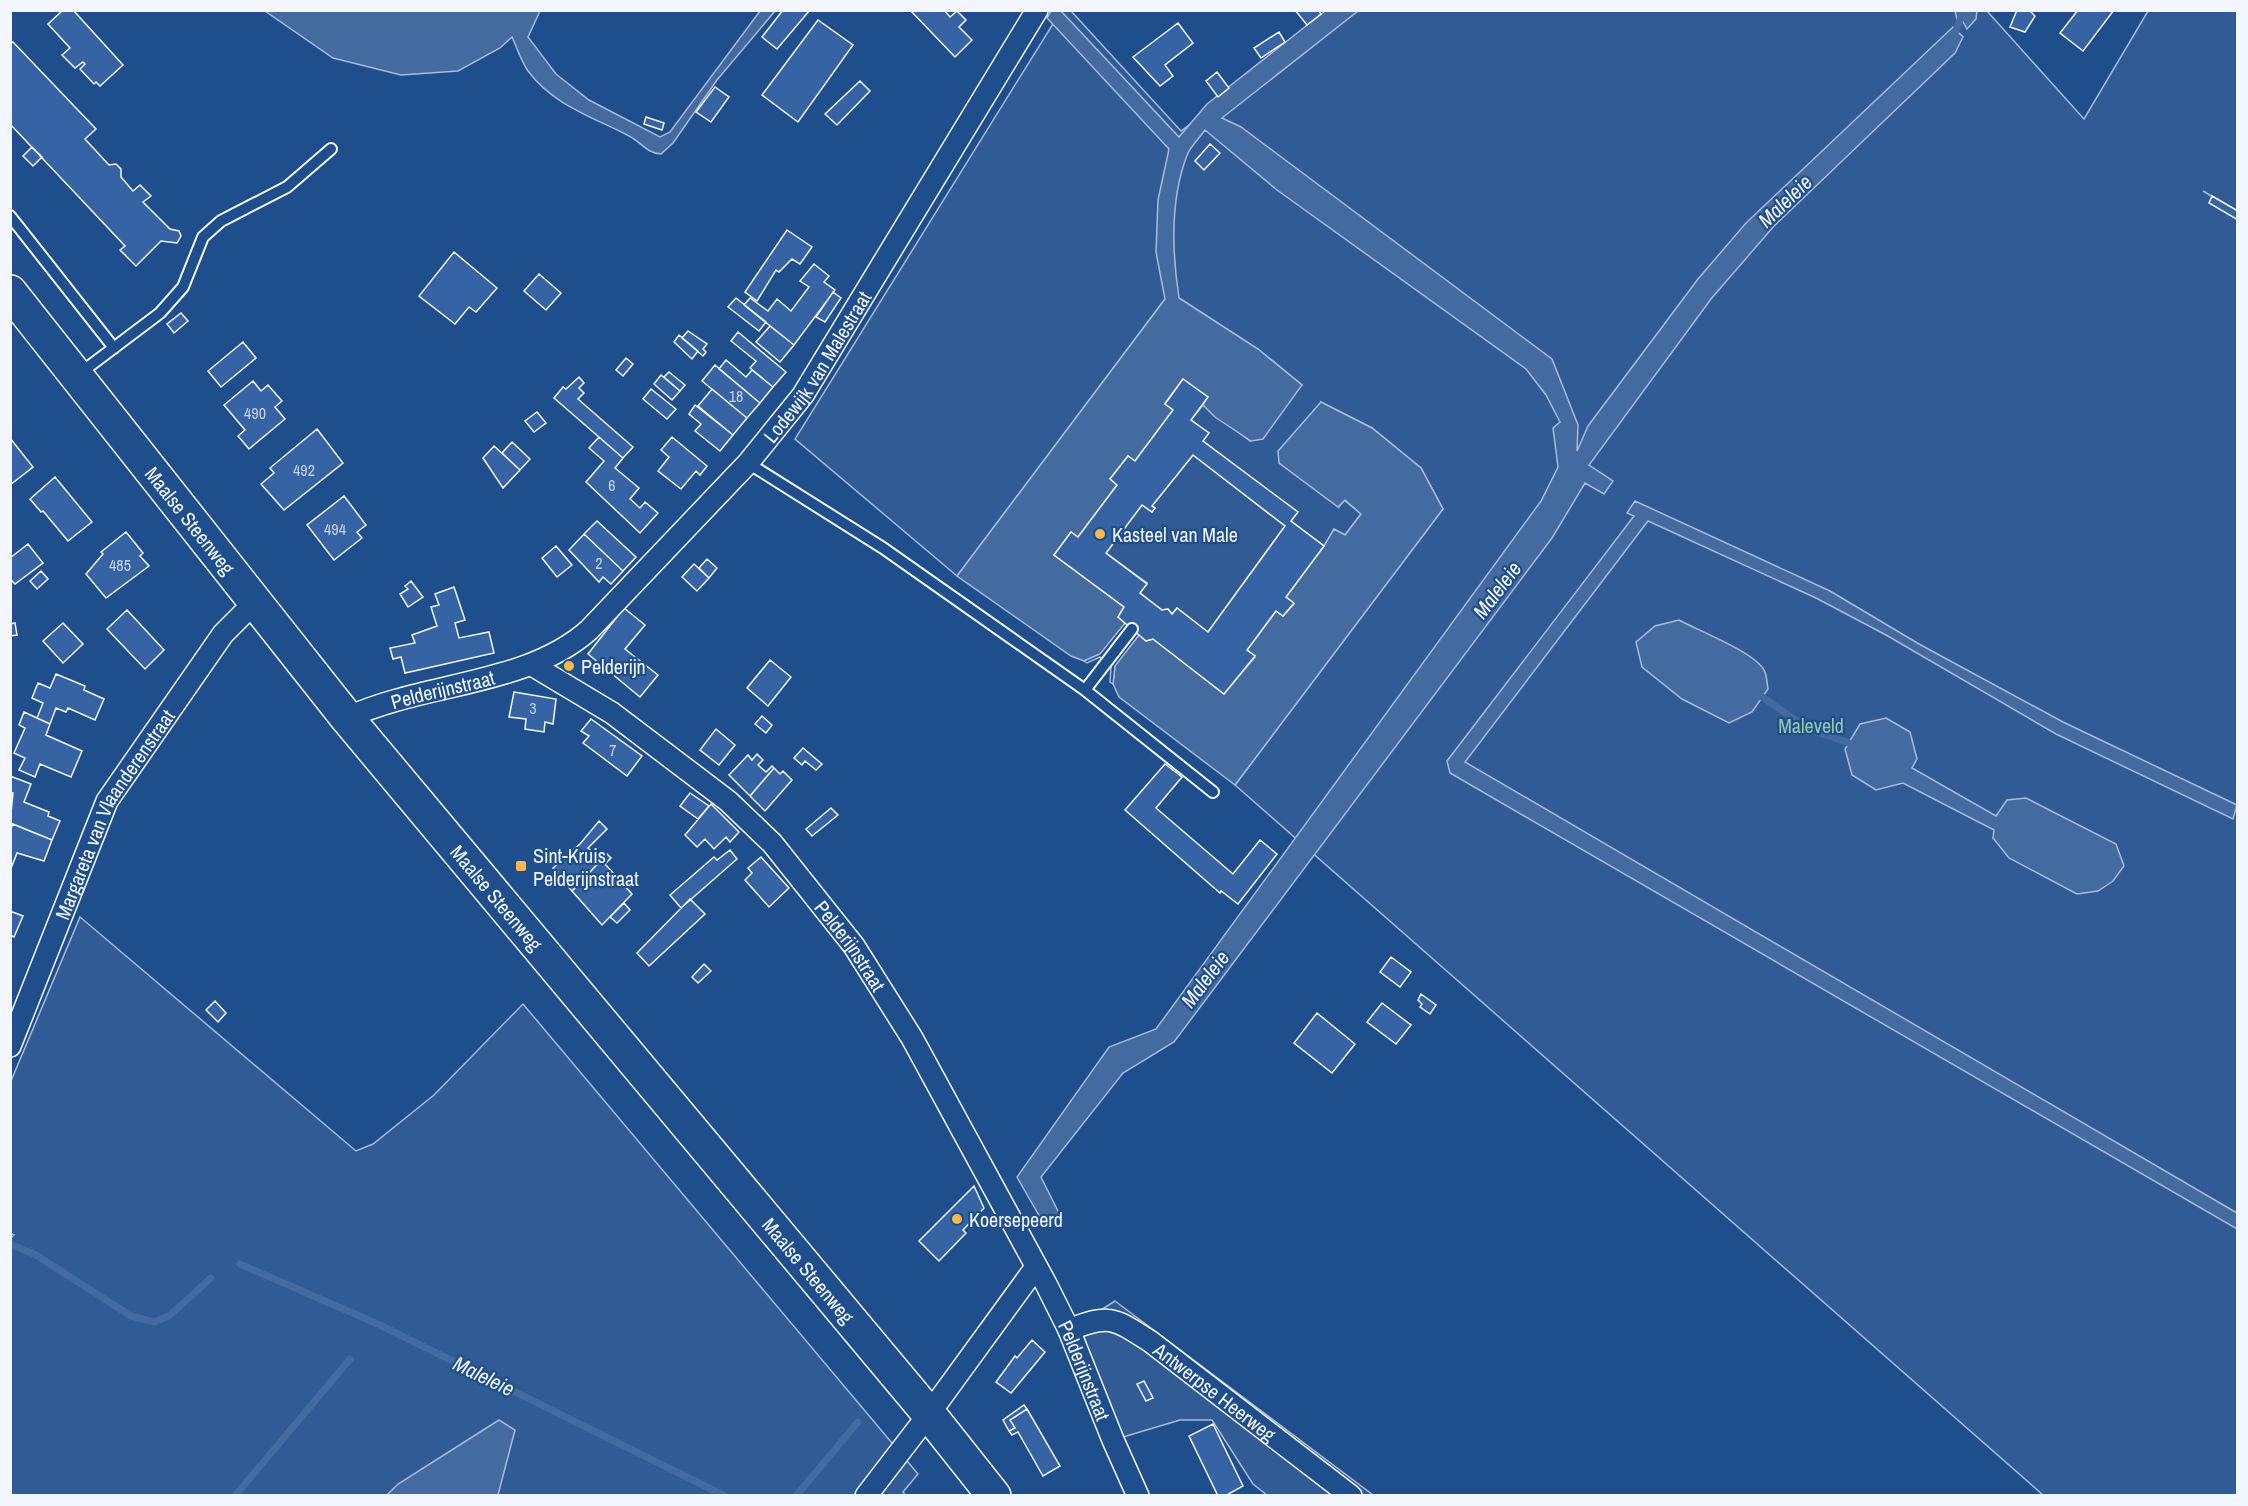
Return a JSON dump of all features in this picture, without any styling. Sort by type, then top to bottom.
[{"type":"main road","name":"Maalse Steenweg","points":[[10,292],[254,603],[929,1414],[994,1496]]},
{"type":"street","name":"Lodewijk van Malestraat","points":[[531,666],[573,645],[589,630],[748,463],[785,418],[822,366],[1037,10]]},
{"type":"street","name":"Margareta van Vlaanderenstraat","points":[[10,1047],[107,801],[224,634],[254,603]]},
{"type":"street","name":"Pelderijnstraat","points":[[348,718],[377,704],[400,697],[531,666],[612,713],[728,801],[772,843],[808,886],[884,990],[1069,1330],[1138,1496]]},
{"type":"street","points":[[866,1496],[1036,1267]]},
{"type":"street","name":"Antwerpse Heerweg","points":[[1069,1330],[1096,1319],[1126,1326],[1151,1342],[1351,1496]]},
{"type":"lane","points":[[76,376],[160,313],[183,287],[203,237],[221,221],[287,187],[331,149]]},
{"type":"lane","points":[[10,216],[114,348]]},
{"type":"lane","points":[[748,463],[883,548],[1085,690],[1213,792]]},
{"type":"lane","points":[[1085,690],[1132,629]]},
{"type":"shaded area","name":"Maleveld","points":[[1061,11],[1071,11],[1181,131],[1338,11],[1987,11],[2084,119],[2148,11],[2237,11],[2237,211],[2203,191],[2238,212],[2237,1495],[2043,1495],[1235,785],[1443,509],[1421,468],[1372,428],[1321,402],[1339,507],[1344,500],[1361,514],[1345,535],[1334,529],[1324,546],[1291,521],[1297,513],[1203,441],[1208,433],[1191,420],[1203,405],[1250,441],[1302,385],[1258,349],[1179,298],[1165,299],[957,576],[795,439]]},
{"type":"shaded area","points":[[1193,455],[1285,526],[1208,632],[1177,608],[1172,614],[1168,609],[1162,610],[1140,593],[1147,583],[1106,553],[1142,505],[1152,512],[1155,508],[1152,506]]},
{"type":"shaded area","points":[[80,917],[356,1151],[373,1144],[434,1095],[523,1004],[918,1474],[903,1492],[906,1496],[11,1495],[10,1239],[14,1235],[10,1233],[11,1081]]},
{"type":"shaded area","points":[[1115,1301],[1373,1495],[1267,1495],[1253,1484],[1212,1420],[1180,1420],[1113,1440],[1069,1330]]},
{"type":"water","points":[[265,11],[540,11],[528,37],[556,74],[589,100],[660,137],[670,132],[760,11],[775,11],[717,80],[673,143],[661,154],[652,152],[629,136],[574,109],[549,93],[528,71],[512,37],[500,48],[458,71],[401,75],[333,58]]},
{"type":"water","points":[[1051,11],[1061,11],[1179,137],[1207,104],[1325,11],[1358,11],[1222,118],[1241,127],[1552,359],[1578,425],[1577,451],[1588,426],[1698,279],[1746,223],[1953,27],[1963,37],[1955,53],[1774,226],[1711,299],[1589,465],[1613,481],[1604,494],[1585,483],[1552,538],[1174,1042],[1123,1073],[1041,1177],[1060,1215],[1045,1226],[1017,1177],[1109,1047],[1156,1029],[1541,501],[1558,467],[1553,428],[1560,422],[1546,395],[1526,369],[1277,190],[1205,130],[1188,153],[1175,206],[1174,244],[1179,298],[1258,349],[1302,385],[1263,439],[1251,441],[1215,417],[1203,405],[1207,397],[1183,379],[1165,403],[1173,410],[1135,461],[1128,456],[1110,479],[1117,485],[1078,537],[1071,532],[1054,555],[1124,607],[1118,617],[1146,641],[1153,639],[1224,694],[1255,657],[1247,650],[1276,611],[1283,616],[1294,604],[1286,597],[1334,529],[1345,535],[1361,514],[1345,500],[1338,507],[1279,463],[1278,451],[1321,402],[1372,428],[1421,468],[1443,509],[1235,785],[1119,697],[1113,684],[1115,666],[1100,654],[1084,661],[1071,656],[957,576],[1165,299],[1156,252],[1158,200],[1169,149],[1047,18]]},
{"type":"water","points":[[1955,11],[1977,11],[1976,19],[1967,29],[1961,18],[1957,19]]},
{"type":"water","points":[[1635,501],[1830,591],[1919,644],[2063,722],[2237,805],[2233,819],[2056,734],[1886,635],[1816,598],[1648,521],[1465,762],[2237,1213],[2237,1229],[1450,773],[1447,761],[1634,516],[1627,513]]},
{"type":"water","points":[[1679,620],[1738,649],[1764,670],[1768,689],[1752,712],[1729,723],[1682,699],[1642,667],[1636,642],[1655,626]]},
{"type":"water","points":[[1886,718],[1910,732],[1917,759],[1912,768],[1996,816],[2007,800],[2026,798],[2116,844],[2124,866],[2113,881],[2098,891],[2077,894],[2009,858],[1993,838],[1994,830],[1903,783],[1876,790],[1852,775],[1845,749],[1860,724]]},
{"type":"water","points":[[499,1420],[515,1430],[498,1495],[387,1495],[398,1484]]},
{"type":"pier","points":[[1125,623],[1139,635],[1115,666],[1113,684],[1110,682],[1111,667],[1100,657],[1087,663],[1084,661],[1100,654]]},
{"type":"building","points":[[63,10],[73,10],[123,65],[100,86],[96,82],[94,84],[80,69],[85,64],[83,62],[75,68],[62,55],[70,48],[48,24]]},
{"type":"building","points":[[783,10],[810,10],[777,49],[762,37]]},
{"type":"building","points":[[910,10],[944,10],[950,17],[957,11],[966,20],[959,27],[972,40],[955,57]]},
{"type":"building","points":[[1295,10],[1318,10],[1321,14],[1307,25]]},
{"type":"building","points":[[2017,10],[2029,10],[2035,16],[2025,32],[2010,27]]},
{"type":"building","points":[[2078,10],[2114,10],[2083,51],[2060,33]]},
{"type":"building","points":[[818,20],[853,45],[798,122],[762,95]]},
{"type":"building","points":[[1178,23],[1193,43],[1165,65],[1173,76],[1160,86],[1133,57]]},
{"type":"building","points":[[1279,32],[1285,42],[1261,58],[1254,48]]},
{"type":"building","points":[[13,42],[96,129],[85,139],[109,165],[116,164],[121,169],[121,177],[133,191],[140,185],[151,196],[143,202],[170,229],[179,231],[181,236],[177,243],[161,241],[136,266],[120,250],[125,246],[10,124],[10,44]]},
{"type":"building","points":[[1217,72],[1229,88],[1218,97],[1206,81]]},
{"type":"building","points":[[860,81],[870,91],[837,125],[825,114]]},
{"type":"building","points":[[715,87],[729,97],[711,122],[696,112]]},
{"type":"building","points":[[646,117],[664,123],[662,130],[644,124]]},
{"type":"building","points":[[1210,144],[1220,153],[1204,170],[1195,161]]},
{"type":"building","points":[[32,147],[42,157],[33,166],[23,156]]},
{"type":"building","points":[[2212,196],[2238,211],[2238,220],[2209,203]]},
{"type":"building","points":[[787,230],[812,247],[800,264],[792,259],[779,272],[776,270],[757,301],[745,292]]},
{"type":"building","points":[[454,252],[497,288],[476,312],[469,307],[455,324],[419,296]]},
{"type":"building","points":[[814,264],[829,276],[824,282],[835,290],[794,345],[744,305],[750,298],[768,311],[777,299],[791,311],[809,287],[800,281]]},
{"type":"building","points":[[539,274],[561,293],[546,310],[524,291]]},
{"type":"building","points":[[833,292],[841,298],[825,322],[816,317]]},
{"type":"building","points":[[736,298],[766,322],[759,331],[728,307]]},
{"type":"building","points":[[181,313],[188,321],[174,333],[167,324]]},
{"type":"building","points":[[770,326],[794,345],[780,362],[756,342]]},
{"type":"building","points":[[688,331],[707,344],[703,349],[706,352],[703,356],[682,338]]},
{"type":"building","points":[[738,332],[786,372],[773,387],[750,368],[756,361],[731,341]]},
{"type":"building","points":[[679,335],[698,351],[692,359],[674,342]]},
{"type":"building","points":[[243,342],[256,358],[221,387],[208,371]]},
{"type":"building","points":[[626,358],[633,364],[623,376],[616,370]]},
{"type":"building","points":[[726,360],[746,377],[752,370],[773,387],[760,403],[719,369]]},
{"type":"building","points":[[715,365],[760,403],[747,418],[702,381]]},
{"type":"building","points":[[669,372],[685,385],[680,391],[664,377]]},
{"type":"building","points":[[661,375],[680,391],[672,400],[654,384]]},
{"type":"building","points":[[579,377],[584,383],[579,388],[584,393],[578,399],[633,447],[623,458],[554,398],[563,387],[566,389]]},
{"type":"building","name":"Kasteel van Male","points":[[1183,379],[1208,397],[1191,420],[1209,433],[1203,441],[1298,512],[1291,521],[1324,546],[1286,597],[1294,603],[1283,616],[1276,611],[1247,650],[1255,656],[1224,694],[1153,639],[1146,641],[1118,617],[1124,607],[1054,555],[1071,532],[1078,537],[1117,485],[1110,479],[1128,456],[1135,461],[1173,410],[1165,404]],"holes":[[[1193,455],[1285,526],[1208,632],[1177,608],[1172,614],[1168,609],[1162,610],[1140,593],[1147,584],[1106,553],[1142,505],[1152,512],[1155,508],[1152,506]]]},
{"type":"building","points":[[253,381],[261,391],[268,385],[282,401],[275,407],[285,419],[249,449],[238,436],[245,430],[224,405]]},
{"type":"building","points":[[651,389],[676,409],[667,419],[643,399]]},
{"type":"building","points":[[712,389],[747,418],[733,435],[698,406]]},
{"type":"building","points":[[695,405],[733,435],[720,451],[695,431],[701,424],[689,414]]},
{"type":"building","points":[[537,412],[546,423],[534,432],[525,421]]},
{"type":"building","points":[[317,429],[343,463],[284,510],[261,484],[274,473],[270,468]]},
{"type":"building","points":[[599,437],[623,458],[615,468],[639,488],[630,499],[640,508],[645,502],[658,513],[640,533],[586,482],[604,461],[589,448]]},
{"type":"building","points":[[672,437],[707,466],[700,475],[696,471],[681,489],[658,471],[669,457],[661,450]]},
{"type":"building","points":[[10,438],[33,467],[10,485]]},
{"type":"building","points":[[512,442],[530,459],[520,470],[502,453]]},
{"type":"building","points":[[494,446],[520,470],[503,488],[483,458]]},
{"type":"building","points":[[55,477],[92,522],[68,541],[30,499]]},
{"type":"building","points":[[344,496],[366,525],[357,532],[362,538],[334,560],[307,525]]},
{"type":"building","points":[[597,521],[636,557],[623,571],[584,534]]},
{"type":"building","points":[[126,532],[143,553],[140,556],[149,566],[106,598],[86,574],[103,554],[101,552]]},
{"type":"building","points":[[584,534],[623,571],[611,584],[603,577],[599,582],[569,550]]},
{"type":"building","points":[[28,544],[43,563],[15,584],[10,579],[10,558]]},
{"type":"building","points":[[556,546],[572,565],[557,577],[542,558]]},
{"type":"building","points":[[707,559],[717,568],[709,578],[699,568]]},
{"type":"building","points":[[694,564],[709,578],[697,591],[682,577]]},
{"type":"building","points":[[41,571],[48,579],[37,589],[30,581]]},
{"type":"building","points":[[411,581],[423,597],[408,607],[400,594],[408,589],[405,586]]},
{"type":"building","points":[[454,587],[465,620],[455,623],[459,638],[489,632],[494,653],[405,673],[401,657],[393,659],[390,648],[415,643],[412,635],[437,626],[431,607],[439,605],[435,594]]},
{"type":"building","points":[[624,608],[645,625],[625,649],[658,675],[640,697],[588,654]]},
{"type":"building","points":[[127,610],[164,650],[145,669],[107,629]]},
{"type":"building","points":[[15,623],[17,635],[10,636],[10,624]]},
{"type":"building","points":[[63,623],[83,644],[63,663],[43,641]]},
{"type":"building","points":[[770,660],[791,677],[768,706],[747,688]]},
{"type":"building","points":[[56,674],[85,686],[84,690],[104,699],[95,720],[68,708],[66,712],[56,708],[50,724],[37,718],[43,703],[32,698],[38,683],[50,688]]},
{"type":"building","points":[[514,692],[556,699],[553,724],[545,722],[544,732],[525,729],[526,719],[509,717]]},
{"type":"building","points":[[24,712],[50,724],[46,735],[82,751],[71,777],[40,764],[35,777],[19,770],[25,758],[14,753],[25,728],[19,725]]},
{"type":"building","points":[[762,716],[772,725],[766,733],[755,724]]},
{"type":"building","points":[[591,719],[642,756],[627,776],[583,743],[589,736],[581,731]]},
{"type":"building","points":[[716,729],[735,745],[719,765],[700,750]]},
{"type":"building","points":[[803,748],[822,764],[816,770],[805,761],[802,765],[794,758]]},
{"type":"building","points":[[757,754],[763,760],[758,765],[766,772],[772,766],[774,768],[750,796],[729,775],[748,755],[752,760]]},
{"type":"building","points":[[1165,764],[1182,777],[1156,808],[1233,874],[1260,840],[1277,854],[1238,904],[1221,891],[1220,893],[1125,810]]},
{"type":"building","points":[[774,768],[780,774],[783,771],[792,780],[765,811],[750,796]]},
{"type":"building","points":[[10,776],[31,784],[24,802],[49,812],[48,816],[60,821],[52,840],[10,823],[13,793],[10,792]]},
{"type":"building","points":[[690,793],[709,806],[698,819],[680,806]]},
{"type":"building","points":[[711,804],[739,832],[730,842],[726,837],[714,849],[705,839],[697,847],[685,835]]},
{"type":"building","points":[[831,808],[838,815],[812,836],[806,829]]},
{"type":"building","points":[[599,821],[607,829],[588,848],[595,854],[606,855],[572,891],[553,868],[580,844]]},
{"type":"building","points":[[13,824],[52,840],[44,861],[17,853],[10,871],[10,830]]},
{"type":"building","points":[[730,850],[737,859],[681,908],[670,895],[714,857],[717,860]]},
{"type":"building","points":[[607,854],[611,858],[605,864],[632,894],[602,925],[572,891]]},
{"type":"building","points":[[761,857],[789,888],[769,907],[745,880],[752,873],[748,868]]},
{"type":"building","points":[[690,899],[705,914],[649,966],[637,953]]},
{"type":"building","points":[[624,903],[630,910],[617,923],[610,917]]},
{"type":"building","points":[[10,911],[23,916],[14,937],[10,935]]},
{"type":"building","points":[[1391,957],[1411,972],[1400,987],[1380,972]]},
{"type":"building","points":[[704,964],[711,971],[698,983],[692,977]]},
{"type":"building","points":[[1421,994],[1436,1005],[1430,1014],[1420,1007],[1422,1004],[1418,1000]]},
{"type":"building","points":[[215,1001],[226,1013],[218,1022],[206,1010]]},
{"type":"building","points":[[1382,1003],[1411,1025],[1396,1044],[1367,1022]]},
{"type":"building","points":[[1317,1013],[1355,1044],[1332,1073],[1294,1043]]},
{"type":"building","name":"Koersepeerd","points":[[974,1186],[984,1208],[963,1230],[966,1233],[939,1261],[919,1241]]},
{"type":"building","points":[[1032,1340],[1045,1352],[1011,1393],[996,1382],[1015,1356],[1017,1358]]},
{"type":"building","points":[[1144,1381],[1153,1398],[1146,1401],[1137,1384]]},
{"type":"building","points":[[1024,1405],[1027,1409],[1010,1420],[1015,1428],[1009,1431],[1003,1420]]},
{"type":"building","points":[[1027,1409],[1060,1466],[1043,1476],[1018,1432],[1012,1435],[1009,1431],[1015,1428],[1010,1420]]},
{"type":"building","points":[[1213,1424],[1243,1486],[1225,1496],[1218,1496],[1189,1436]]},
{"type":"waterway","name":"Maleleie","points":[[1953,38],[1964,10]]},
{"type":"waterway","points":[[1762,697],[1809,729],[1849,743]]},
{"type":"waterway","name":"Maleleie","points":[[10,1244],[36,1255],[131,1316],[154,1322],[169,1316],[211,1278]]},
{"type":"waterway","name":"Maleleie","points":[[240,1264],[380,1325],[725,1496]]},
{"type":"waterway","points":[[235,1496],[350,1359]]},
{"type":"waterway","name":"Maleleie","points":[[796,1496],[858,1422]]},
{"type":"place","name":"Kasteel van Male","points":[[1100,534]]},
{"type":"place","name":"Pelderijn","points":[[569,666]]},
{"type":"place","name":"Sint-Kruis Pelderijnstraat","points":[[521,866]]},
{"type":"place","name":"Koersepeerd","points":[[957,1219]]}]
